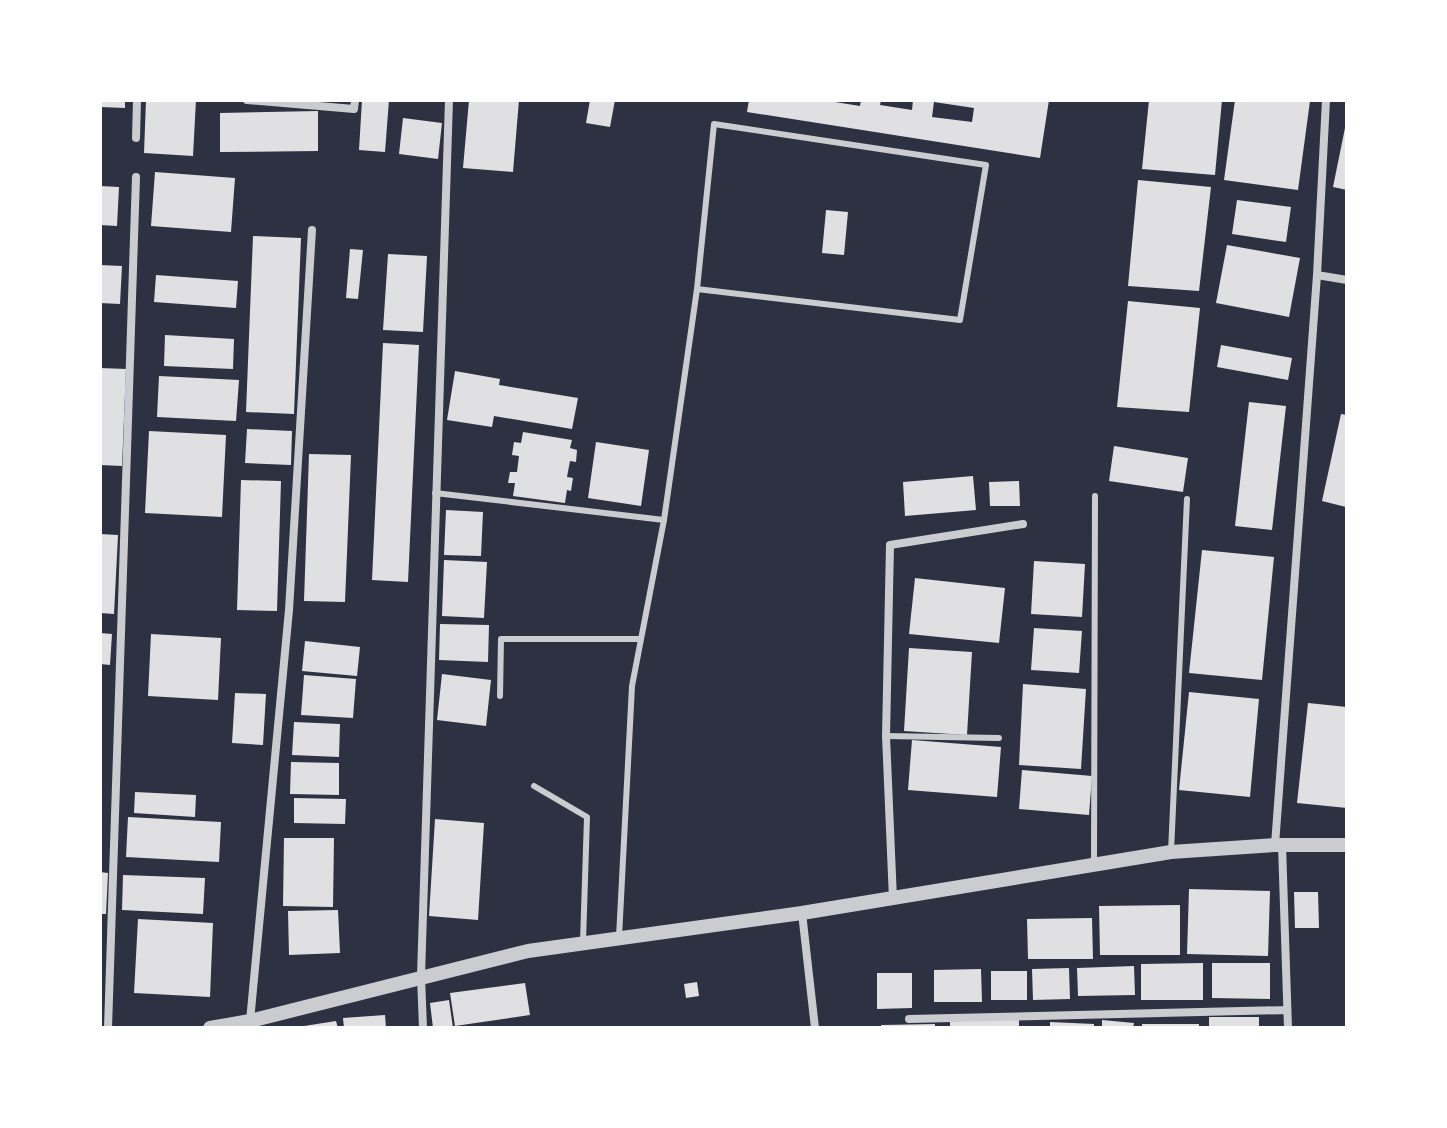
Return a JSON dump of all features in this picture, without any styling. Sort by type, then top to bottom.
[{"type":"street","points":[[136,138],[137,100]]},
{"type":"street","points":[[247,100],[354,109],[355,100]]},
{"type":"street","points":[[423,1028],[421,976],[449,100]]},
{"type":"street","points":[[1288,1028],[1278,845],[1326,100]]},
{"type":"street","points":[[108,1028],[136,177]]},
{"type":"street","points":[[250,1021],[289,610],[312,230]]},
{"type":"street","points":[[1317,275],[1347,280]]},
{"type":"street","points":[[893,899],[886,736],[890,545],[1023,524]]},
{"type":"street","points":[[210,1028],[250,1021],[528,951],[583,942],[802,913],[1171,852],[1278,845],[1347,845]]},
{"type":"street","points":[[802,913],[815,1028]]},
{"type":"street","points":[[909,1019],[1287,1010]]},
{"type":"lane","points":[[619,937],[632,686],[664,520],[697,289],[714,124],[986,165],[960,320],[697,289]]},
{"type":"lane","points":[[435,493],[664,520]]},
{"type":"lane","points":[[1094,864],[1095,496]]},
{"type":"lane","points":[[1171,852],[1187,499]]},
{"type":"lane","points":[[500,696],[501,639],[641,639]]},
{"type":"lane","points":[[886,736],[999,738]]},
{"type":"lane","points":[[534,786],[587,817],[583,942]]},
{"type":"building","points":[[100,100],[125,100],[125,108],[100,107]]},
{"type":"building","points":[[146,100],[196,100],[193,156],[144,153]]},
{"type":"building","points":[[362,100],[389,100],[385,152],[359,150]]},
{"type":"building","points":[[469,100],[519,100],[513,172],[463,168]]},
{"type":"building","points":[[590,100],[615,100],[610,127],[586,123]]},
{"type":"building","points":[[749,100],[835,100],[860,106],[861,100],[881,100],[880,105],[912,110],[913,100],[1049,100],[1040,158],[747,112]],"holes":[[[934,102],[974,108],[972,122],[932,117]]]},
{"type":"building","points":[[1149,100],[1222,100],[1215,175],[1142,169]]},
{"type":"building","points":[[1235,100],[1310,101],[1298,190],[1224,180]]},
{"type":"building","points":[[318,111],[318,151],[220,152],[220,113]]},
{"type":"building","points":[[403,118],[442,123],[438,159],[399,154]]},
{"type":"building","points":[[1347,123],[1347,190],[1333,187]]},
{"type":"building","points":[[155,172],[235,178],[231,232],[151,226]]},
{"type":"building","points":[[1138,180],[1211,187],[1199,291],[1128,286]]},
{"type":"building","points":[[100,186],[119,187],[117,226],[100,225]]},
{"type":"building","points":[[1237,200],[1291,207],[1286,242],[1232,234]]},
{"type":"building","points":[[826,210],[848,212],[844,255],[822,253]]},
{"type":"building","points":[[253,236],[301,238],[294,414],[246,412]]},
{"type":"building","points":[[1227,245],[1300,258],[1289,317],[1216,303]]},
{"type":"building","points":[[350,249],[363,250],[358,299],[346,298]]},
{"type":"building","points":[[388,254],[427,256],[423,332],[383,330]]},
{"type":"building","points":[[100,265],[122,266],[120,304],[100,303]]},
{"type":"building","points":[[156,275],[238,281],[236,308],[154,302]]},
{"type":"building","points":[[1128,301],[1200,308],[1189,412],[1117,407]]},
{"type":"building","points":[[165,335],[234,339],[233,369],[164,366]]},
{"type":"building","points":[[383,343],[419,345],[408,582],[372,580]]},
{"type":"building","points":[[1221,345],[1292,358],[1288,380],[1217,367]]},
{"type":"building","points":[[100,368],[126,369],[122,466],[100,465]]},
{"type":"building","points":[[455,371],[500,379],[499,385],[578,398],[572,429],[494,416],[492,427],[447,420]]},
{"type":"building","points":[[159,376],[239,380],[236,421],[157,417]]},
{"type":"building","points":[[1249,402],[1286,406],[1272,530],[1235,526]]},
{"type":"building","points":[[1341,414],[1347,415],[1346,507],[1322,501]]},
{"type":"building","points":[[247,429],[292,431],[291,465],[245,463]]},
{"type":"building","points":[[149,431],[226,435],[222,517],[145,513]]},
{"type":"building","points":[[523,432],[572,440],[570,448],[577,450],[576,462],[570,461],[567,477],[573,478],[565,503],[513,496],[515,483],[508,483],[510,472],[517,472],[519,456],[512,455],[514,442],[521,443]]},
{"type":"building","points":[[596,442],[649,450],[641,506],[588,498]]},
{"type":"building","points":[[1114,446],[1188,458],[1183,492],[1109,481]]},
{"type":"building","points":[[309,454],[351,455],[345,602],[304,601]]},
{"type":"building","points":[[973,476],[976,510],[905,516],[903,482]]},
{"type":"building","points":[[241,480],[281,481],[277,611],[237,610]]},
{"type":"building","points":[[1019,481],[1020,506],[990,506],[989,482]]},
{"type":"building","points":[[446,510],[483,512],[481,556],[444,555]]},
{"type":"building","points":[[100,534],[118,535],[114,614],[100,613]]},
{"type":"building","points":[[1202,550],[1274,557],[1262,680],[1189,673]]},
{"type":"building","points":[[444,560],[487,562],[484,618],[442,616]]},
{"type":"building","points":[[1034,561],[1085,564],[1082,617],[1031,614]]},
{"type":"building","points":[[915,578],[1005,588],[999,643],[909,634]]},
{"type":"building","points":[[440,624],[489,625],[488,662],[439,660]]},
{"type":"building","points":[[1034,628],[1082,631],[1079,673],[1031,670]]},
{"type":"building","points":[[100,633],[112,634],[110,665],[100,664]]},
{"type":"building","points":[[151,634],[221,638],[218,700],[148,696]]},
{"type":"building","points":[[305,641],[360,647],[357,676],[302,671]]},
{"type":"building","points":[[909,648],[972,652],[967,735],[904,731]]},
{"type":"building","points":[[442,674],[491,680],[486,726],[437,720]]},
{"type":"building","points":[[304,675],[356,679],[353,718],[301,715]]},
{"type":"building","points":[[1023,684],[1086,689],[1081,769],[1019,765]]},
{"type":"building","points":[[1189,692],[1259,699],[1250,797],[1179,790]]},
{"type":"building","points":[[235,693],[266,694],[263,745],[232,743]]},
{"type":"building","points":[[1308,703],[1347,707],[1347,808],[1297,803]]},
{"type":"building","points":[[294,722],[340,724],[339,757],[292,755]]},
{"type":"building","points":[[912,740],[1001,747],[997,797],[908,790]]},
{"type":"building","points":[[291,762],[339,763],[339,795],[290,794]]},
{"type":"building","points":[[1022,770],[1092,776],[1089,815],[1019,809]]},
{"type":"building","points":[[135,792],[196,795],[195,817],[134,813]]},
{"type":"building","points":[[294,798],[346,799],[345,824],[294,823]]},
{"type":"building","points":[[128,817],[221,822],[219,862],[126,857]]},
{"type":"building","points":[[435,819],[484,823],[478,920],[429,916]]},
{"type":"building","points":[[284,838],[334,838],[333,907],[283,906]]},
{"type":"building","points":[[100,872],[108,873],[106,914],[100,914]]},
{"type":"building","points":[[123,875],[205,878],[203,914],[122,910]]},
{"type":"building","points":[[1189,889],[1270,891],[1268,956],[1187,954]]},
{"type":"building","points":[[1294,892],[1318,892],[1319,928],[1295,928]]},
{"type":"building","points":[[1180,905],[1180,955],[1100,955],[1099,906]]},
{"type":"building","points":[[338,910],[340,953],[289,955],[288,911]]},
{"type":"building","points":[[1092,918],[1093,959],[1028,959],[1027,919]]},
{"type":"building","points":[[138,919],[213,923],[210,997],[134,993]]},
{"type":"building","points":[[1203,963],[1203,1000],[1141,1000],[1141,964]]},
{"type":"building","points":[[1212,963],[1270,963],[1270,999],[1212,998]]},
{"type":"building","points":[[1134,966],[1135,995],[1078,996],[1077,968]]},
{"type":"building","points":[[1069,968],[1070,999],[1033,1000],[1032,969]]},
{"type":"building","points":[[981,969],[982,1002],[934,1002],[934,970]]},
{"type":"building","points":[[991,971],[1027,971],[1027,1000],[991,1000]]},
{"type":"building","points":[[877,973],[912,973],[912,1008],[877,1009]]},
{"type":"building","points":[[697,982],[699,996],[686,998],[684,984]]},
{"type":"building","points":[[525,983],[530,1015],[455,1026],[450,993]]},
{"type":"building","points":[[449,1000],[453,1028],[433,1028],[430,1003]]},
{"type":"building","points":[[385,1015],[386,1028],[344,1028],[343,1018]]},
{"type":"building","points":[[1209,1017],[1259,1017],[1259,1028],[1209,1028]]},
{"type":"building","points":[[1019,1019],[1019,1028],[950,1028],[950,1020]]},
{"type":"building","points":[[1102,1020],[1134,1023],[1133,1028],[1102,1028]]},
{"type":"building","points":[[336,1021],[338,1028],[304,1026]]},
{"type":"building","points":[[1050,1022],[1094,1024],[1094,1028],[1050,1028]]},
{"type":"building","points":[[935,1024],[935,1028],[881,1028],[881,1025]]},
{"type":"building","points":[[1142,1024],[1199,1024],[1199,1028],[1142,1028]]}]
